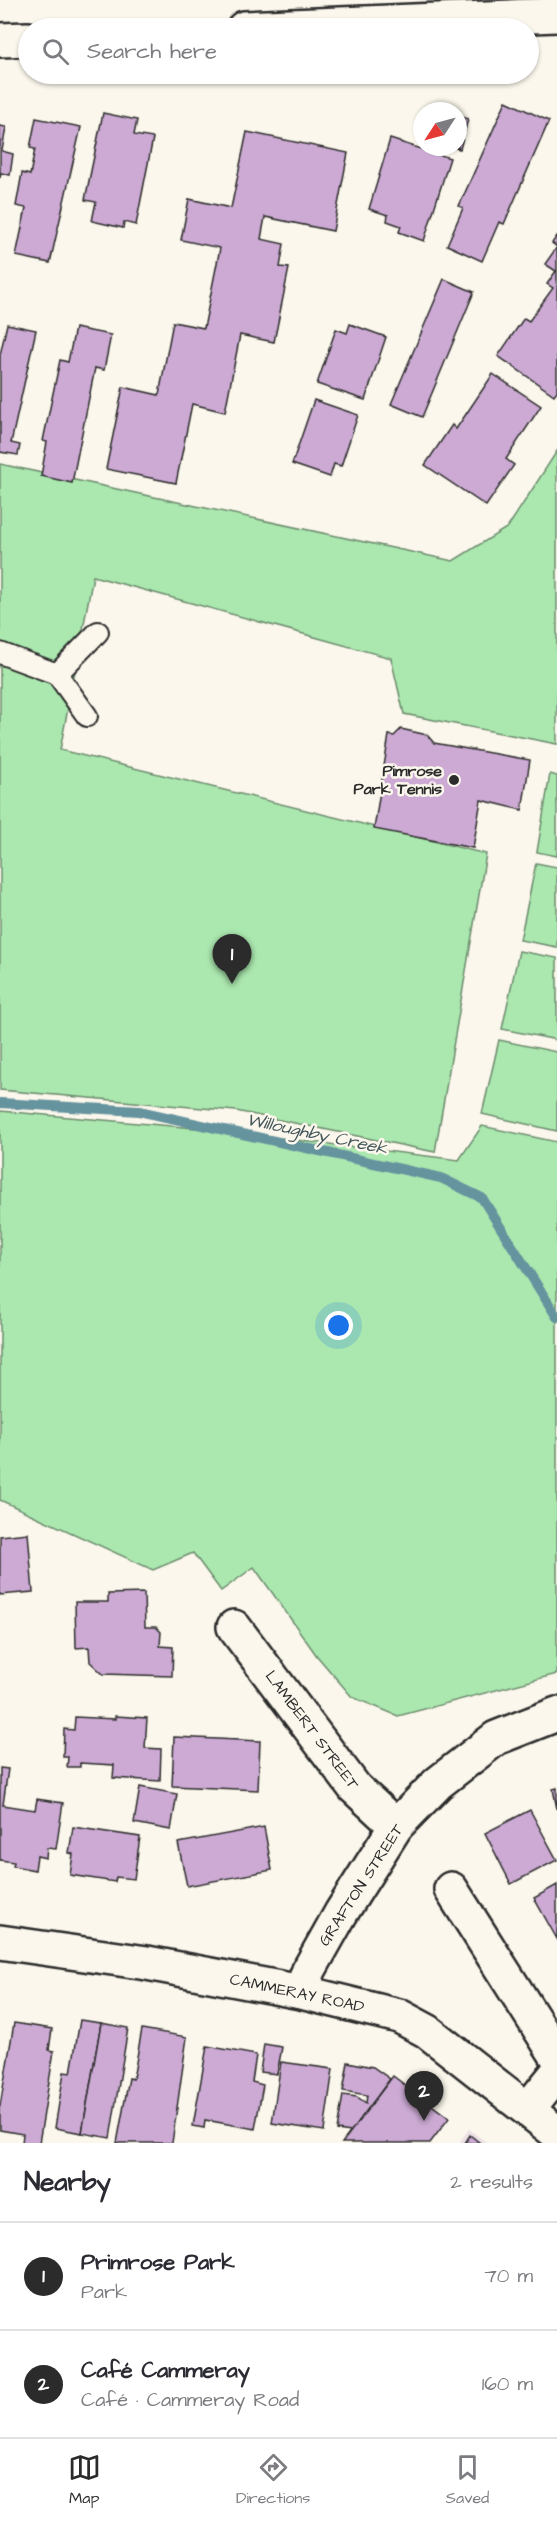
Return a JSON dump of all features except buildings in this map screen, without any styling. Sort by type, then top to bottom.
[{"type":"street","points":[[334,18],[406,10],[557,15]]},
{"type":"street","points":[[0,40],[18,39]]},
{"type":"street","name":"LAMBERT STREET","points":[[234,1628],[355,1788],[396,1826]]},
{"type":"street","name":"GRAFTON STREET","points":[[301,1992],[309,1970],[341,1913],[396,1826],[438,1783],[496,1738],[557,1714]]},
{"type":"street","points":[[452,1889],[557,2056]]},
{"type":"street","name":"CAMMERAY ROAD","points":[[0,1942],[147,1963],[301,1992],[399,2016],[427,2031],[557,2133]]},
{"type":"street","points":[[528,2109],[557,2073]]},
{"type":"lane","points":[[57,674],[98,632]]},
{"type":"lane","points":[[0,652],[57,674],[87,716]]},
{"type":"shaded area","points":[[469,2129],[487,2143],[459,2143]]},
{"type":"green space","points":[[557,451],[557,744],[404,714],[391,658],[93,576],[60,750],[486,854],[435,1152],[236,1111],[0,1090],[0,464],[453,561],[508,527]]},
{"type":"green space","points":[[550,774],[557,776],[557,856],[537,852]]},
{"type":"green space","points":[[536,863],[557,867],[557,947],[520,940]]},
{"type":"green space","points":[[519,951],[557,958],[557,1040],[502,1029]]},
{"type":"green space","points":[[499,1040],[557,1052],[557,1131],[482,1114]]},
{"type":"green space","points":[[0,1111],[206,1129],[459,1160],[482,1126],[557,1142],[557,1674],[398,1716],[352,1697],[317,1656],[254,1567],[221,1591],[193,1553],[153,1570],[0,1500]]},
{"type":"waterway","name":"Willoughby Creek","points":[[0,1103],[139,1111],[441,1178],[482,1198],[557,1317]]},
{"type":"place","name":"Pimrose Park Tennis","points":[[454,780]]},
{"type":"place","name":"Primrose Park","points":[[232,984]]},
{"type":"place","name":"Café Cammeray","points":[[424,2121]]}]
